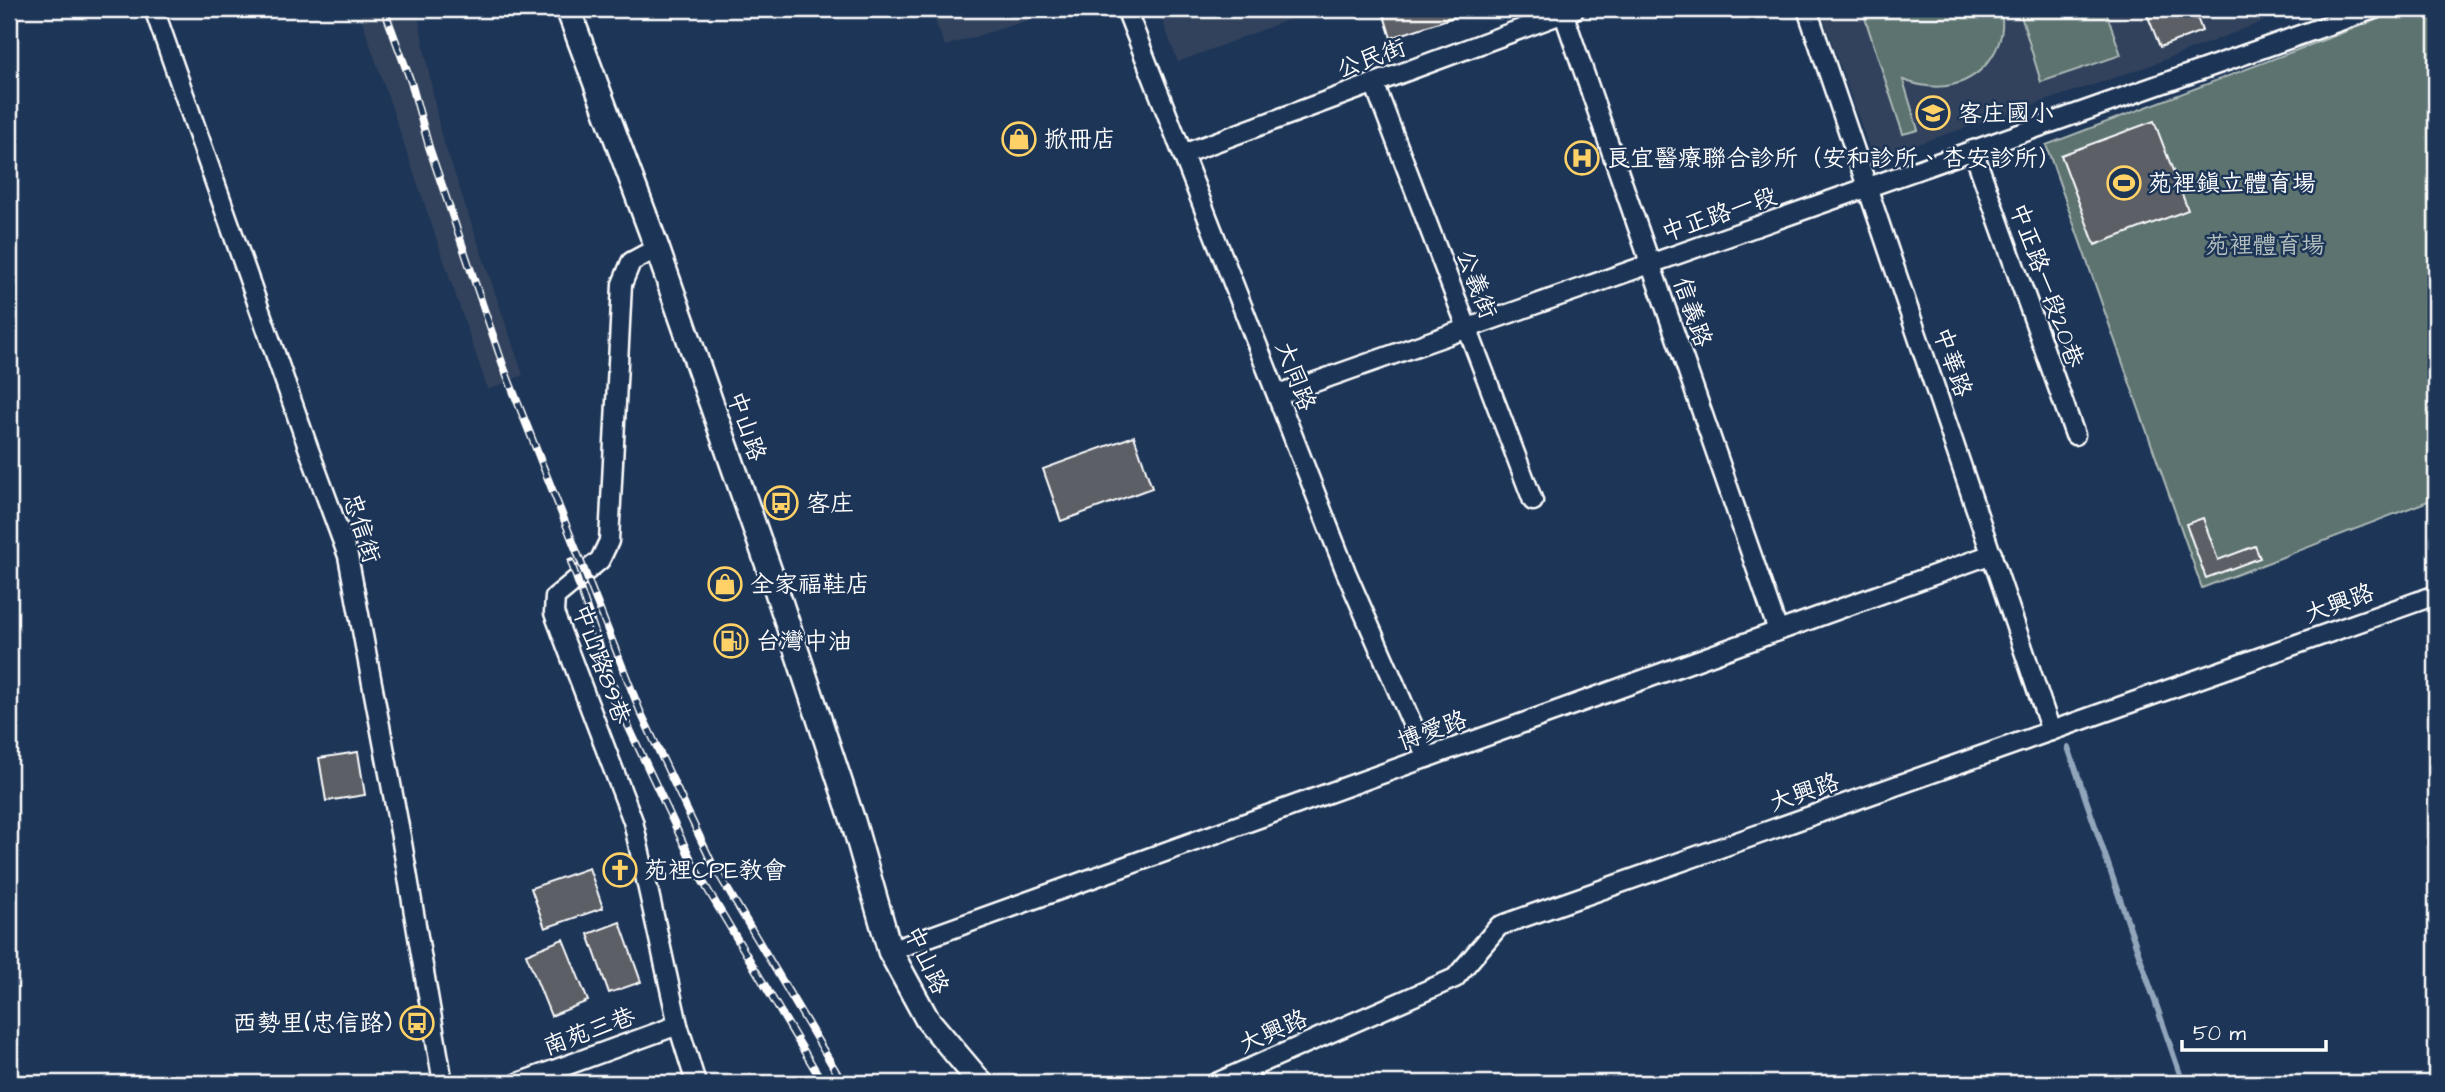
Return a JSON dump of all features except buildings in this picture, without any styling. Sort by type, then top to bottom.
[{"type":"street","name":"忠信街","points":[[154,9],[348,556],[401,837],[443,1083]]},
{"type":"street","name":"中山路","points":[[568,9],[657,248],[783,609],[853,821],[890,951],[927,1019],[981,1083]]},
{"type":"street","name":"大同路","points":[[1126,9],[1346,572],[1427,758]]},
{"type":"street","name":"中華路","points":[[1807,9],[2051,731]]},
{"type":"street","name":"中正路一段","points":[[1278,396],[2374,9]]},
{"type":"street","name":"公民街","points":[[1183,154],[1567,10]]},
{"type":"street","name":"信義路","points":[[1567,10],[1650,264],[1778,631]]},
{"type":"street","name":"公義街","points":[[1374,83],[1533,501]]},
{"type":"street","name":"中正路一段20巷","points":[[1973,150],[2075,435]]},
{"type":"street","name":"中山路89巷","points":[[657,248],[631,262],[622,284],[609,541],[600,560],[555,597],[554,613],[633,821],[678,1025],[696,1083]]},
{"type":"street","name":"博愛路","points":[[890,951],[1992,554]]},
{"type":"street","name":"大興路","points":[[1216,1083],[1455,978],[1499,926],[2436,595]]},
{"type":"street","name":"南苑三巷","points":[[518,1083],[678,1025]]},
{"type":"shaded area","points":[[358,9],[417,9],[440,131],[523,375],[488,390]]},
{"type":"shaded area","points":[[930,9],[1064,9],[945,46]]},
{"type":"shaded area","points":[[1158,9],[1317,9],[1178,62]]},
{"type":"shaded area","name":"客庄國小","points":[[1820,9],[2295,9],[2146,67],[1873,159]]},
{"type":"green space","points":[[1862,9],[2000,9],[2001,33],[1992,56],[1975,75],[1964,81],[1933,87],[1903,80],[1918,130],[1903,134]]},
{"type":"green space","points":[[2019,9],[2105,9],[2121,55],[2041,82]]},
{"type":"green space","name":"苑裡體育場","points":[[2405,9],[2436,9],[2436,498],[2202,588],[2046,145]]},
{"type":"waterway","points":[[2068,747],[2183,1083]]},
{"type":"railway","points":[[384,9],[411,82],[429,147],[504,368],[640,711],[712,863],[843,1083]]},
{"type":"railway","points":[[571,562],[624,717],[696,870],[823,1083]]},
{"type":"place","name":"客庄國小","points":[[1933,113]]},
{"type":"place","name":"掀冊店","points":[[1019,139]]},
{"type":"place","name":"良宜醫療聯合診所（安和診所、杏安診所）","points":[[1582,158]]},
{"type":"place","name":"苑裡鎮立體育場","points":[[2124,183]]},
{"type":"place","name":"客庄","points":[[781,503]]},
{"type":"place","name":"全家福鞋店","points":[[725,584]]},
{"type":"place","name":"台灣中油","points":[[731,641]]},
{"type":"place","name":"苑裡CPE教會","points":[[620,870]]},
{"type":"place","name":"西勢里(忠信路)","points":[[417,1023]]}]
